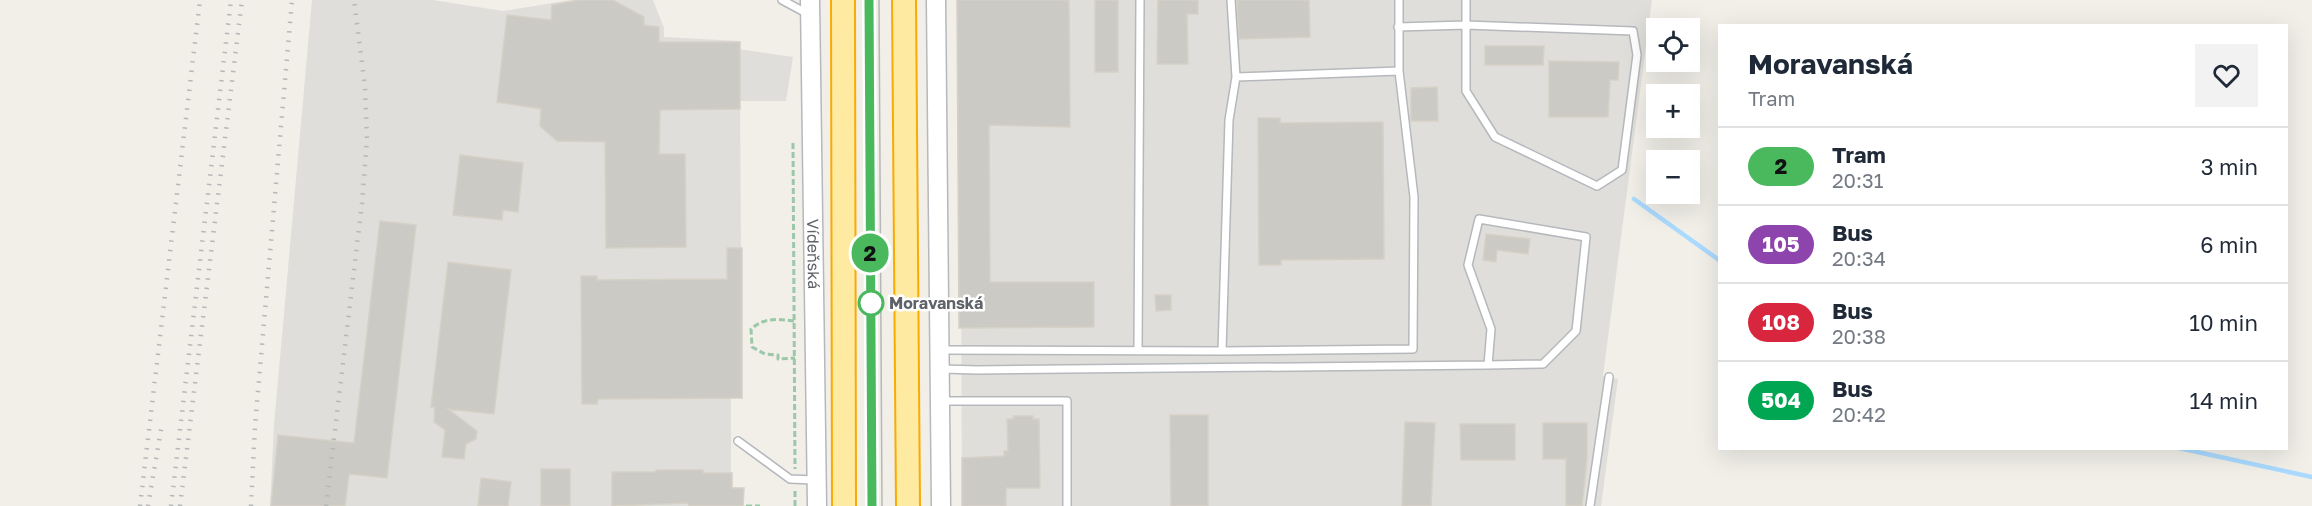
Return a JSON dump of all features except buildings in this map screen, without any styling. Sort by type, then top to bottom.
[{"type":"highway","name":"Vídeňská","points":[[843,0],[844,506]]},
{"type":"highway","points":[[904,0],[908,506]]},
{"type":"street","points":[[936,0],[941,506]]},
{"type":"street","name":"Vídeňská","points":[[810,8],[817,506]]},
{"type":"lane","points":[[782,0],[810,8]]},
{"type":"lane","points":[[1138,351],[1140,0]]},
{"type":"lane","points":[[1222,351],[1229,120],[1236,77],[1231,0]]},
{"type":"lane","points":[[939,350],[1413,349],[1414,197],[1399,71],[1398,0]]},
{"type":"lane","points":[[1398,27],[1466,25],[1633,31],[1637,55],[1622,171],[1597,186],[1495,138],[1466,91],[1466,25],[1466,0]]},
{"type":"lane","points":[[1236,77],[1399,71]]},
{"type":"lane","points":[[940,369],[1488,365],[1543,364],[1576,331],[1586,237],[1479,219],[1468,265],[1491,329],[1488,365]]},
{"type":"lane","points":[[1590,506],[1609,377]]},
{"type":"lane","points":[[940,401],[1067,401],[1067,506]]},
{"type":"lane","points":[[738,441],[790,479],[817,480]]},
{"type":"path","points":[[793,141],[795,458]]},
{"type":"path","points":[[794,321],[774,318],[760,321],[751,329],[752,347],[765,354],[778,355],[778,359],[794,358]]},
{"type":"path","points":[[746,506],[760,506]]},
{"type":"shaded area","points":[[312,0],[433,0],[503,11],[571,0],[653,0],[664,28],[664,37],[739,41],[739,49],[793,57],[786,101],[740,101],[742,398],[731,398],[731,506],[270,506],[274,425]]},
{"type":"shaded area","points":[[960,0],[1652,0],[1650,18],[1646,18],[1646,46],[1603,376],[1618,379],[1601,506],[962,506]]},
{"type":"waterway","points":[[1634,199],[1718,259]]},
{"type":"waterway","points":[[2188,450],[2312,477]]},
{"type":"tram line","points":[[869,0],[872,506]]},
{"type":"tram line","name":"2","points":[[869,0],[872,506]]},
{"type":"tram line","points":[[879,0],[882,506]]},
{"type":"railway","points":[[140,506],[200,0]]},
{"type":"railway","points":[[171,506],[231,0]]},
{"type":"railway","points":[[180,506],[242,0]]},
{"type":"railway","points":[[251,506],[255,426],[292,0]]},
{"type":"railway","points":[[326,506],[362,203],[367,139],[365,87],[354,0]]},
{"type":"railway","points":[[148,506],[162,424]]},
{"type":"place","name":"Moravanská","points":[[871,303]]}]
